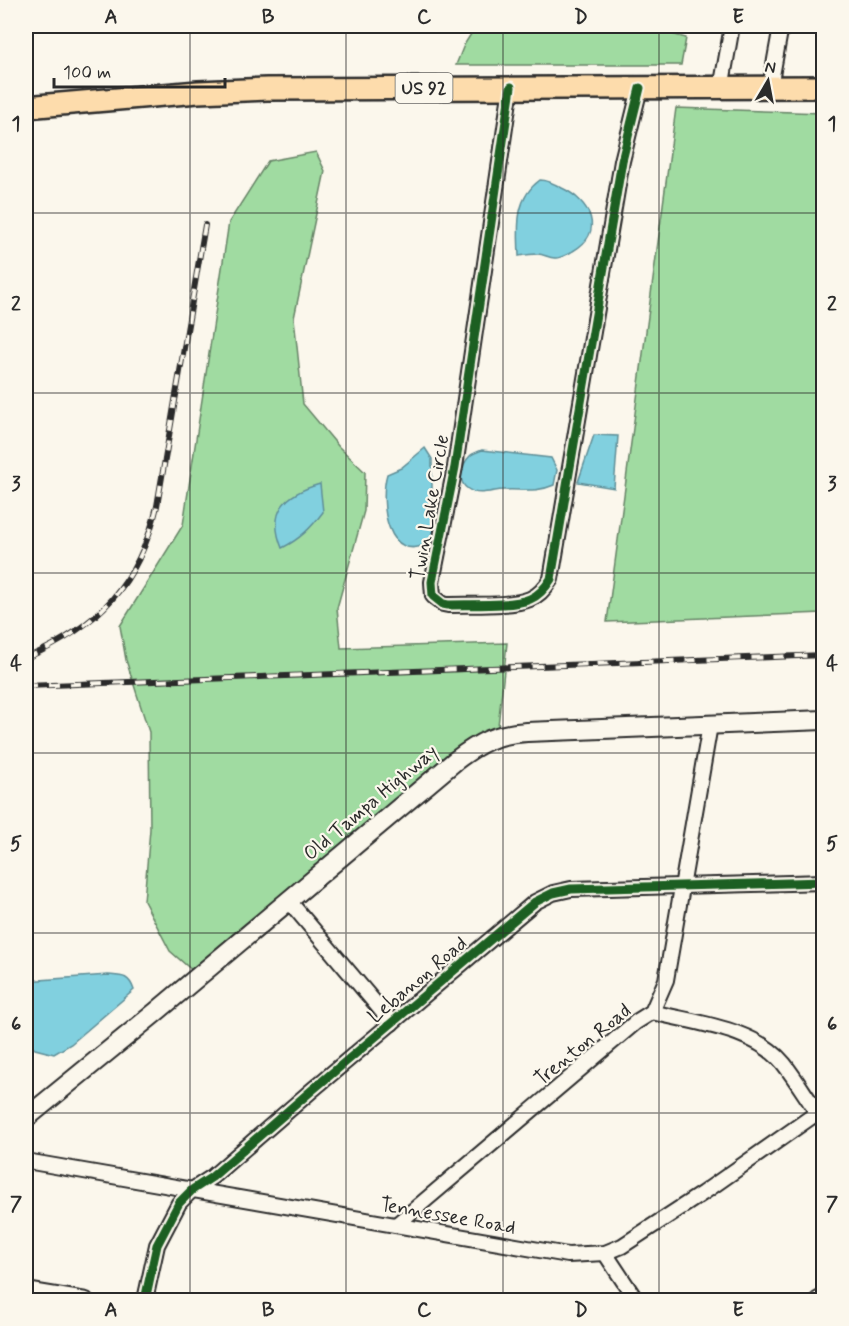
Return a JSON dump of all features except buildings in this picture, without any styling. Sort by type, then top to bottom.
[{"type":"main road","name":"US 92","points":[[26,107],[198,92],[511,87],[721,89],[824,87]]},
{"type":"main road","name":"Old Tampa Highway","points":[[26,1118],[455,761],[490,737],[527,732],[824,720]]},
{"type":"street","points":[[721,89],[732,26]]},
{"type":"street","points":[[770,87],[781,26]]},
{"type":"street","name":"Twin Lake Circle","points":[[511,87],[455,467],[432,582],[433,596],[448,605],[517,602],[531,598],[545,589],[551,579],[622,161],[640,88]]},
{"type":"street","name":"Trenton Road","points":[[396,1225],[636,1022],[652,1012],[666,981],[710,725]]},
{"type":"street","name":"Lebanon Road","points":[[145,1300],[154,1257],[162,1235],[179,1203],[535,902],[553,893],[572,889],[824,882]]},
{"type":"street","points":[[289,901],[392,1023]]},
{"type":"street","points":[[652,1012],[738,1033],[756,1041],[783,1063],[821,1114]]},
{"type":"street","name":"Tennessee Road","points":[[26,1161],[568,1255],[605,1253],[622,1246],[821,1114]]},
{"type":"street","points":[[605,1253],[636,1300]]},
{"type":"street","points":[[26,1290],[86,1300]]},
{"type":"street","points":[[817,1300],[824,1296]]},
{"type":"green space","points":[[476,26],[643,26],[686,38],[681,65],[456,65],[464,45]]},
{"type":"green space","points":[[676,108],[823,113],[823,613],[607,622]]},
{"type":"green space","points":[[316,152],[325,171],[294,318],[303,404],[339,447],[365,472],[364,511],[337,608],[341,648],[507,643],[498,726],[408,789],[384,812],[194,972],[170,951],[144,901],[150,829],[149,732],[126,660],[120,626],[183,525],[229,222],[268,161]]},
{"type":"water","points":[[540,180],[551,182],[572,194],[580,201],[590,217],[589,235],[583,243],[571,252],[556,258],[538,254],[519,256],[519,215],[526,196]]},
{"type":"water","points":[[594,435],[618,436],[614,488],[578,482]]},
{"type":"water","points":[[425,448],[432,459],[432,500],[440,512],[430,542],[415,547],[404,546],[395,539],[389,528],[384,500],[387,474],[401,468]]},
{"type":"water","points":[[482,450],[551,458],[557,470],[554,485],[535,490],[481,493],[472,491],[464,486],[462,472],[470,456]]},
{"type":"water","points":[[320,484],[323,512],[305,533],[282,548],[277,524],[282,506],[297,493]]},
{"type":"water","points":[[108,975],[124,977],[130,981],[134,990],[71,1044],[54,1054],[35,1049],[26,1041],[26,981]]},
{"type":"railway","points":[[26,658],[52,646],[74,632],[112,600],[127,580],[149,534],[157,506],[205,225]]},
{"type":"railway","points":[[26,686],[824,655]]},
{"type":"cycle path","points":[[511,87],[455,467],[432,582],[433,596],[448,605],[522,602],[537,595],[551,579],[622,161],[640,88]]},
{"type":"cycle path","points":[[145,1300],[157,1245],[179,1203],[535,902],[553,893],[571,889],[824,882]]}]
